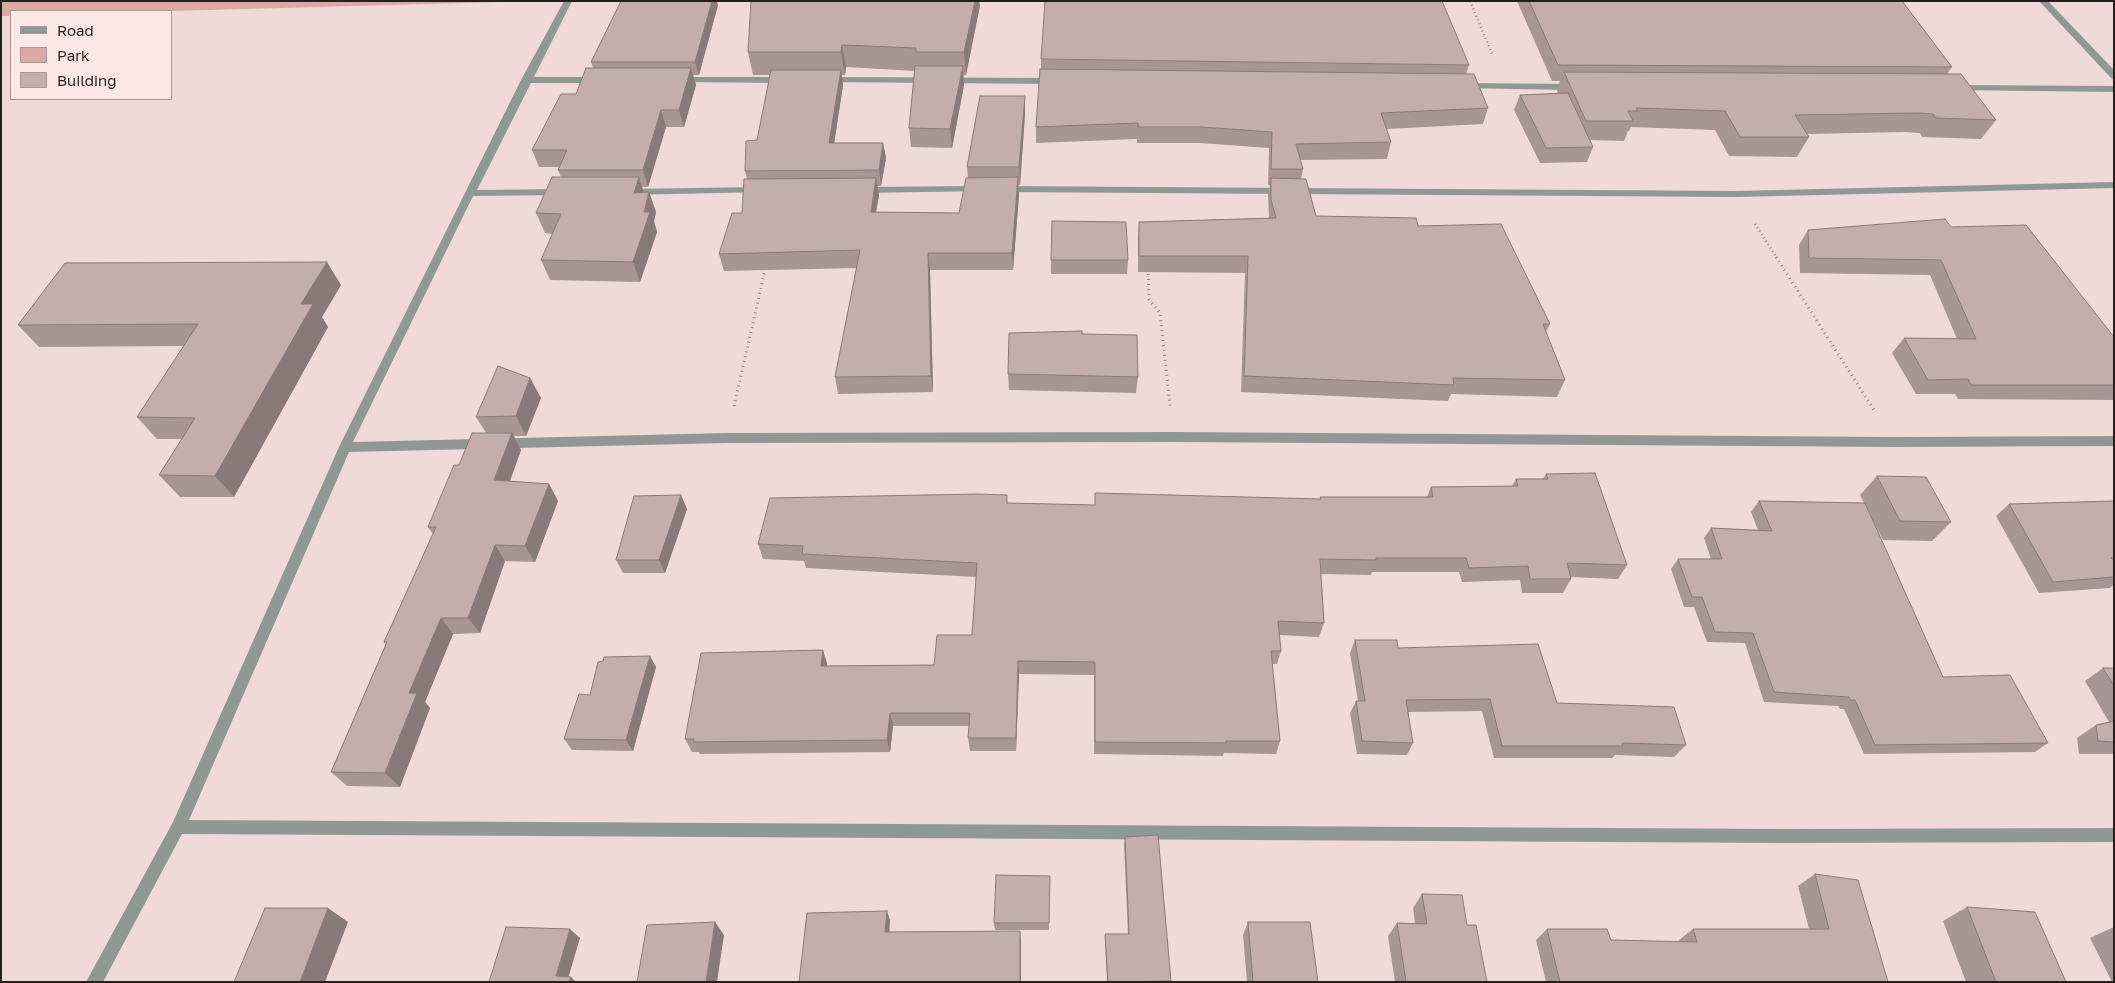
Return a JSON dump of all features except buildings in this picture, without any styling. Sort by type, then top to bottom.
[{"type":"street","points":[[94,982],[178,827],[345,447],[526,80],[568,1]]},
{"type":"street","points":[[2044,1],[2114,76]]},
{"type":"street","points":[[526,80],[606,80]]},
{"type":"street","points":[[666,80],[796,80]]},
{"type":"street","points":[[816,80],[1064,81]]},
{"type":"street","points":[[1447,86],[1586,87]]},
{"type":"street","points":[[1944,88],[2114,88]]},
{"type":"street","points":[[852,190],[1147,189],[1736,194],[2114,185]]},
{"type":"street","points":[[617,192],[774,190]]},
{"type":"street","points":[[470,193],[577,192]]},
{"type":"street","points":[[345,447],[727,438],[1174,437],[1895,442],[2114,440]]},
{"type":"street","points":[[178,827],[1785,836],[2114,835]]},
{"type":"path","points":[[1470,1],[1506,86]]},
{"type":"path","points":[[1736,194],[1895,442]]},
{"type":"path","points":[[727,438],[768,257]]},
{"type":"path","points":[[1148,262],[1148,299],[1160,313],[1174,437]]},
{"type":"green space","points":[[1,1],[537,1],[172,11],[10,10],[10,16],[1,16]]}]
